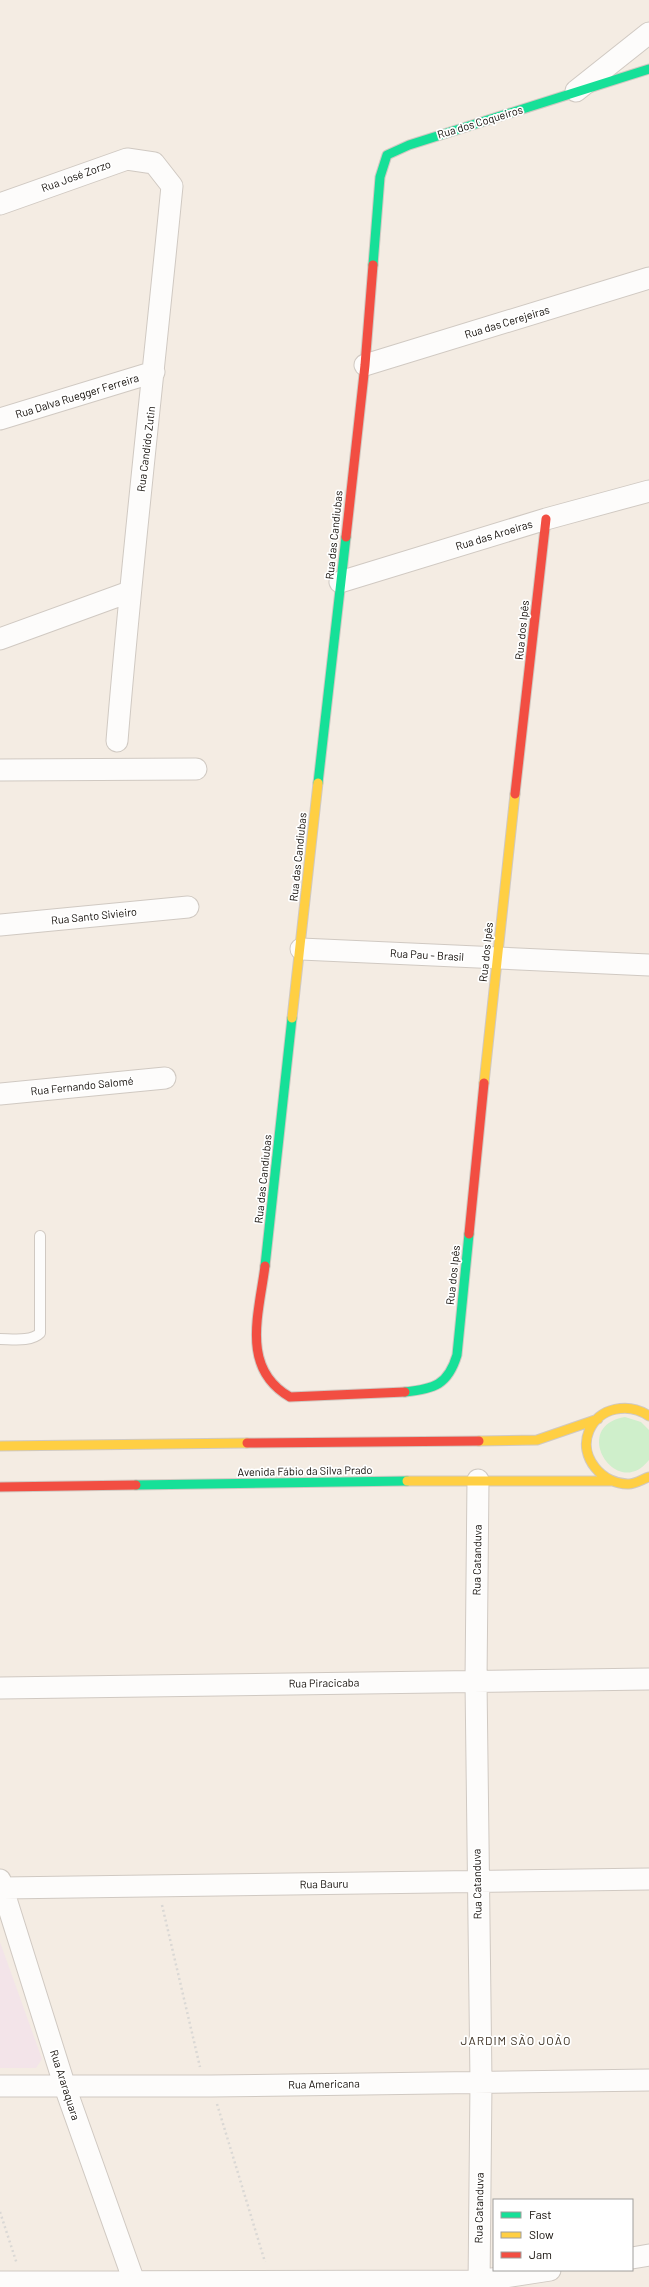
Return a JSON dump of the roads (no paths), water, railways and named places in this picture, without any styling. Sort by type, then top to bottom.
[{"type":"street","name":"Rua dos Coqueiros","points":[[573,93],[649,33]]},
{"type":"street","name":"Rua dos Coqueiros","points":[[388,155],[409,145],[649,69]]},
{"type":"street","name":"Rua das Candiubas","points":[[388,155],[380,177],[365,365],[256,1344],[258,1361],[263,1374],[274,1388],[290,1396],[412,1392],[441,1384]]},
{"type":"street","name":"Rua José Zorzo","points":[[0,204],[127,158],[154,162]]},
{"type":"street","name":"Rua Candido Zutin","points":[[117,741],[129,592],[154,372],[172,186],[154,162]]},
{"type":"street","name":"Rua das Cerejeiras","points":[[365,365],[649,278]]},
{"type":"street","name":"Rua Dalva Ruegger Ferreira","points":[[0,419],[154,372]]},
{"type":"street","name":"Rua das Aroeiras","points":[[340,582],[546,519],[649,491]]},
{"type":"street","name":"Rua dos Ipês","points":[[441,1384],[451,1372],[457,1355],[497,959],[546,519]]},
{"type":"street","points":[[0,639],[129,592]]},
{"type":"street","points":[[0,770],[196,769]]},
{"type":"street","name":"Rua Santo Sivieiro","points":[[0,925],[188,907]]},
{"type":"street","name":"Rua Pau - Brasil","points":[[301,949],[649,965]]},
{"type":"street","name":"Rua Fernando Salomé","points":[[0,1094],[165,1078]]},
{"type":"street","points":[[0,1446],[536,1440],[598,1419],[608,1412],[619,1408],[632,1408],[649,1416]]},
{"type":"street","points":[[598,1419],[591,1429],[587,1441],[587,1453],[596,1472],[610,1481]]},
{"type":"street","name":"Avenida Fábio da Silva Prado","points":[[0,1487],[478,1480],[610,1481],[626,1484],[647,1479]]},
{"type":"street","name":"Rua Catanduva","points":[[478,1480],[476,1681],[477,1882],[481,2082],[479,2284]]},
{"type":"street","name":"Rua Piracicaba","points":[[0,1688],[649,1679]]},
{"type":"street","name":"Rua Bauru","points":[[1,1886],[158,1886],[649,1880]]},
{"type":"street","name":"Rua Araraquara","points":[[1,1886],[65,2087],[135,2284]]},
{"type":"street","name":"Rua Americana","points":[[0,2086],[208,2086],[649,2080]]},
{"type":"street","points":[[633,2258],[649,2255]]},
{"type":"street","points":[[0,2282],[135,2284],[271,2281],[479,2284],[545,2271]]},
{"type":"lane","points":[[0,1339],[36,1337],[40,1333],[40,1236]]},
{"type":"district","name":"JARDIM SÃO JOÃO","points":[[516,2041]]}]
